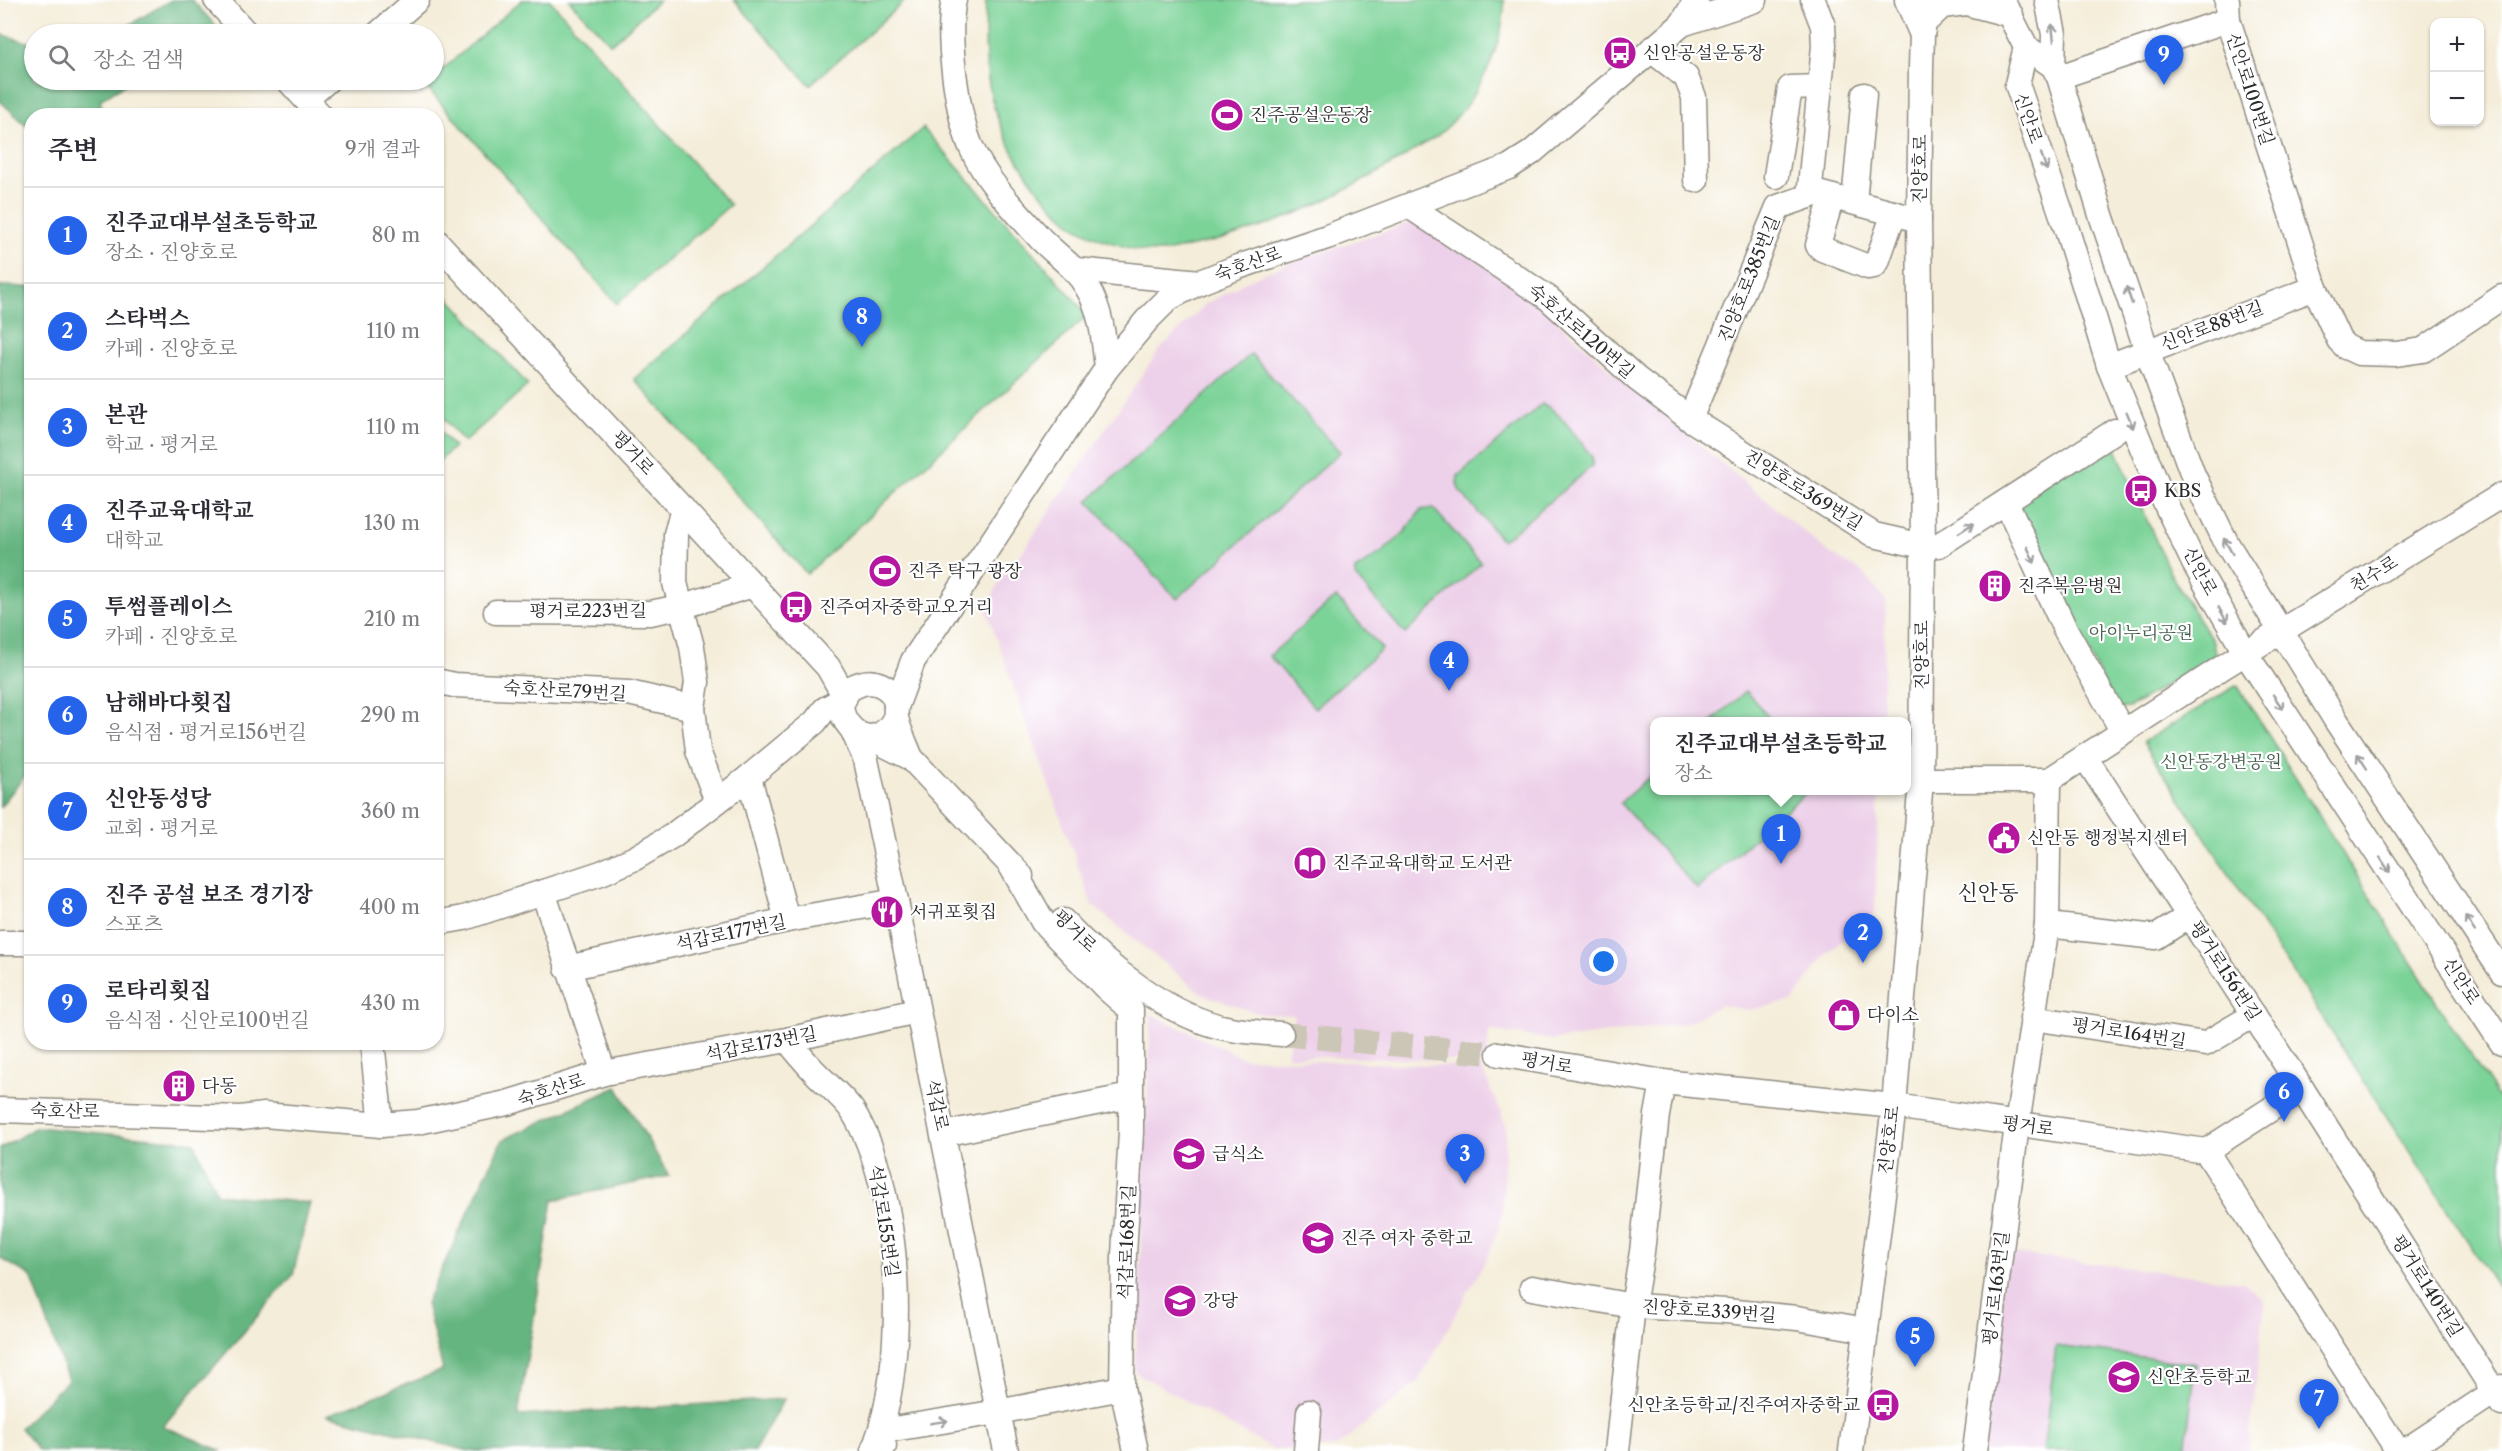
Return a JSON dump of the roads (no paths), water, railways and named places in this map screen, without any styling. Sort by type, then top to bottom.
[{"type":"street","points":[[216,0],[238,24]]},
{"type":"street","points":[[389,24],[417,0]]},
{"type":"street","points":[[954,0],[951,12],[952,59],[960,104],[972,148],[1002,196],[1042,240],[1076,270],[1090,291],[1104,336],[1107,368]]},
{"type":"street","name":"숙호산로","points":[[913,661],[1107,368],[1147,320],[1169,298],[1200,282],[1409,206],[1509,166],[1531,153],[1682,24],[1696,0]]},
{"type":"street","points":[[1682,24],[1755,0]]},
{"type":"street","points":[[1813,0],[1822,26],[1824,46],[1820,87],[1832,199]]},
{"type":"street","points":[[1907,0],[1925,19],[1942,6],[1966,3],[2007,7],[2026,46],[2056,72]]},
{"type":"street","name":"신안로","points":[[2047,0],[2054,34],[2056,72],[2147,351],[2193,475],[2227,544],[2280,632],[2502,972]]},
{"type":"street","name":"신안로100번길","points":[[2056,72],[2227,10],[2315,288]]},
{"type":"street","name":"진양호로","points":[[1851,1451],[1894,1106],[1921,780],[1923,546],[1919,220],[1925,19]]},
{"type":"street","name":"신안로","points":[[2026,46],[2017,84],[2067,230],[2109,366],[2160,492],[2194,563],[2246,654],[2502,1043]]},
{"type":"street","points":[[1652,50],[1686,77],[1694,97],[1696,180]]},
{"type":"street","points":[[1776,176],[1790,88],[1820,87]]},
{"type":"street","points":[[298,90],[314,107],[323,90]]},
{"type":"street","points":[[1864,95],[1818,245],[1822,249],[1868,267],[1874,266],[1894,213]]},
{"type":"street","points":[[1832,199],[1919,220]]},
{"type":"street","name":"진양호로385번길","points":[[1690,419],[1778,207],[1832,199]]},
{"type":"street","name":"숙호산로120번길","points":[[1409,206],[1548,298],[1637,379],[1690,419]]},
{"type":"street","name":"평거로","points":[[444,250],[828,667]]},
{"type":"street","points":[[1076,270],[1200,282]]},
{"type":"street","points":[[2315,288],[2339,340],[2346,347],[2360,353],[2396,354],[2423,350],[2500,304]]},
{"type":"street","name":"신안로88번길","points":[[2109,366],[2315,288]]},
{"type":"street","name":"진양호로369번길","points":[[1690,419],[1874,535],[1923,546]]},
{"type":"street","points":[[1923,546],[1939,545],[2115,430]]},
{"type":"street","name":"천수로","points":[[2049,780],[2280,632],[2502,495]]},
{"type":"street","points":[[2006,502],[2064,627],[2123,732]]},
{"type":"street","points":[[683,509],[676,534],[675,583],[692,647],[697,682],[693,708],[698,751],[717,801]]},
{"type":"street","name":"평거로223번길","points":[[496,612],[650,613],[680,607],[753,585]]},
{"type":"street","points":[[444,922],[464,918],[601,873],[635,858],[672,836],[748,777],[815,722],[830,705],[844,698],[855,686],[872,682],[913,661]]},
{"type":"street","points":[[860,738],[886,731],[896,712],[913,661]]},
{"type":"street","points":[[828,667],[872,682],[890,691],[911,758]]},
{"type":"street","points":[[828,667],[844,698],[842,713],[860,738]]},
{"type":"street","name":"숙호산로79번길","points":[[444,683],[629,693],[693,708]]},
{"type":"street","points":[[815,722],[826,720],[860,738],[911,758]]},
{"type":"street","name":"석갑로","points":[[860,738],[896,901],[1006,1451]]},
{"type":"street","name":"평거로156번길","points":[[2085,757],[2302,1089]]},
{"type":"street","name":"평거로","points":[[911,758],[1074,933],[1144,991],[1197,1019],[1230,1029],[1281,1034]]},
{"type":"street","points":[[748,777],[788,920]]},
{"type":"street","points":[[1921,780],[2049,780],[2047,925],[2017,1125]]},
{"type":"street","name":"평거로","points":[[1010,864],[1043,922],[1105,987],[1131,1010]]},
{"type":"street","name":"숙호산로","points":[[0,1110],[241,1118],[264,1115],[381,1125],[418,1122],[507,1103],[604,1073],[543,892]]},
{"type":"street","name":"석갑로177번길","points":[[567,968],[788,920],[896,901]]},
{"type":"street","points":[[2047,925],[2156,938],[2189,916]]},
{"type":"street","points":[[0,943],[24,944]]},
{"type":"street","name":"석갑로168번길","points":[[1131,1010],[1131,1132],[1124,1255],[1122,1388],[1136,1451]]},
{"type":"street","name":"석갑로173번길","points":[[604,1073],[787,1040],[917,1011]]},
{"type":"street","name":"평거로164번길","points":[[2032,1018],[2205,1044],[2254,1015]]},
{"type":"street","name":"석갑로155번길","points":[[787,1040],[851,1109],[875,1159],[886,1208],[896,1304],[894,1366],[880,1444],[998,1412],[1122,1388]]},
{"type":"street","points":[[373,1050],[381,1125]]},
{"type":"street","name":"평거로","points":[[1499,1054],[1663,1082],[1894,1106],[2206,1151]]},
{"type":"street","name":"진양호로339번길","points":[[1663,1082],[1657,1114],[1642,1252],[1632,1306],[1726,1311],[1797,1318],[1866,1330]]},
{"type":"street","points":[[2302,1089],[2206,1151],[2397,1451]]},
{"type":"street","name":"평거로140번길","points":[[2302,1089],[2499,1395],[2405,1451]]},
{"type":"street","points":[[943,1134],[1130,1096]]},
{"type":"street","name":"평거로163번길","points":[[1975,1451],[2017,1125]]},
{"type":"street","points":[[1532,1288],[1632,1306],[1617,1451]]},
{"type":"street","points":[[1306,1451],[1309,1412]]},
{"type":"tunnel","points":[[1281,1034],[1499,1054]]},
{"type":"place","name":"신안공설운동장","points":[[1620,53]]},
{"type":"place","name":"로타리횟집","points":[[2164,85]]},
{"type":"place","name":"진주공설운동장","points":[[1227,115]]},
{"type":"place","name":"진주 공설 보조 경기장","points":[[862,347]]},
{"type":"place","name":"KBS","points":[[2141,491]]},
{"type":"place","name":"진주 탁구 광장","points":[[885,571]]},
{"type":"place","name":"진주복음병원","points":[[1995,586]]},
{"type":"place","name":"진주여자중학교오거리","points":[[796,607]]},
{"type":"place","name":"진주교육대학교","points":[[1449,691]]},
{"type":"place","name":"신안동 행정복지센터","points":[[2004,838]]},
{"type":"place","name":"진주교육대학교 도서관","points":[[1310,863]]},
{"type":"place","name":"진주교대부설초등학교","points":[[1781,864]]},
{"type":"place","name":"서귀포횟집","points":[[887,912]]},
{"type":"place","name":"스타벅스","points":[[1863,963]]},
{"type":"place","name":"다이소","points":[[1844,1015]]},
{"type":"place","name":"다동","points":[[179,1086]]},
{"type":"place","name":"남해바다횟집","points":[[2284,1122]]},
{"type":"place","name":"급식소","points":[[1189,1154]]},
{"type":"place","name":"본관","points":[[1465,1184]]},
{"type":"place","name":"진주 여자 중학교","points":[[1318,1238]]},
{"type":"place","name":"강당","points":[[1180,1301]]},
{"type":"place","name":"투썸플레이스","points":[[1915,1367]]},
{"type":"place","name":"신안초등학교","points":[[2124,1377]]},
{"type":"place","name":"신안초등학교/진주여자중학교","points":[[1883,1405]]},
{"type":"place","name":"신안동성당","points":[[2319,1429]]},
{"type":"district","name":"신안동","points":[[1988,893]]},
{"type":"park label","name":"아이누리공원","points":[[2141,633]]},
{"type":"park label","name":"신안동강변공원","points":[[2221,762]]}]
